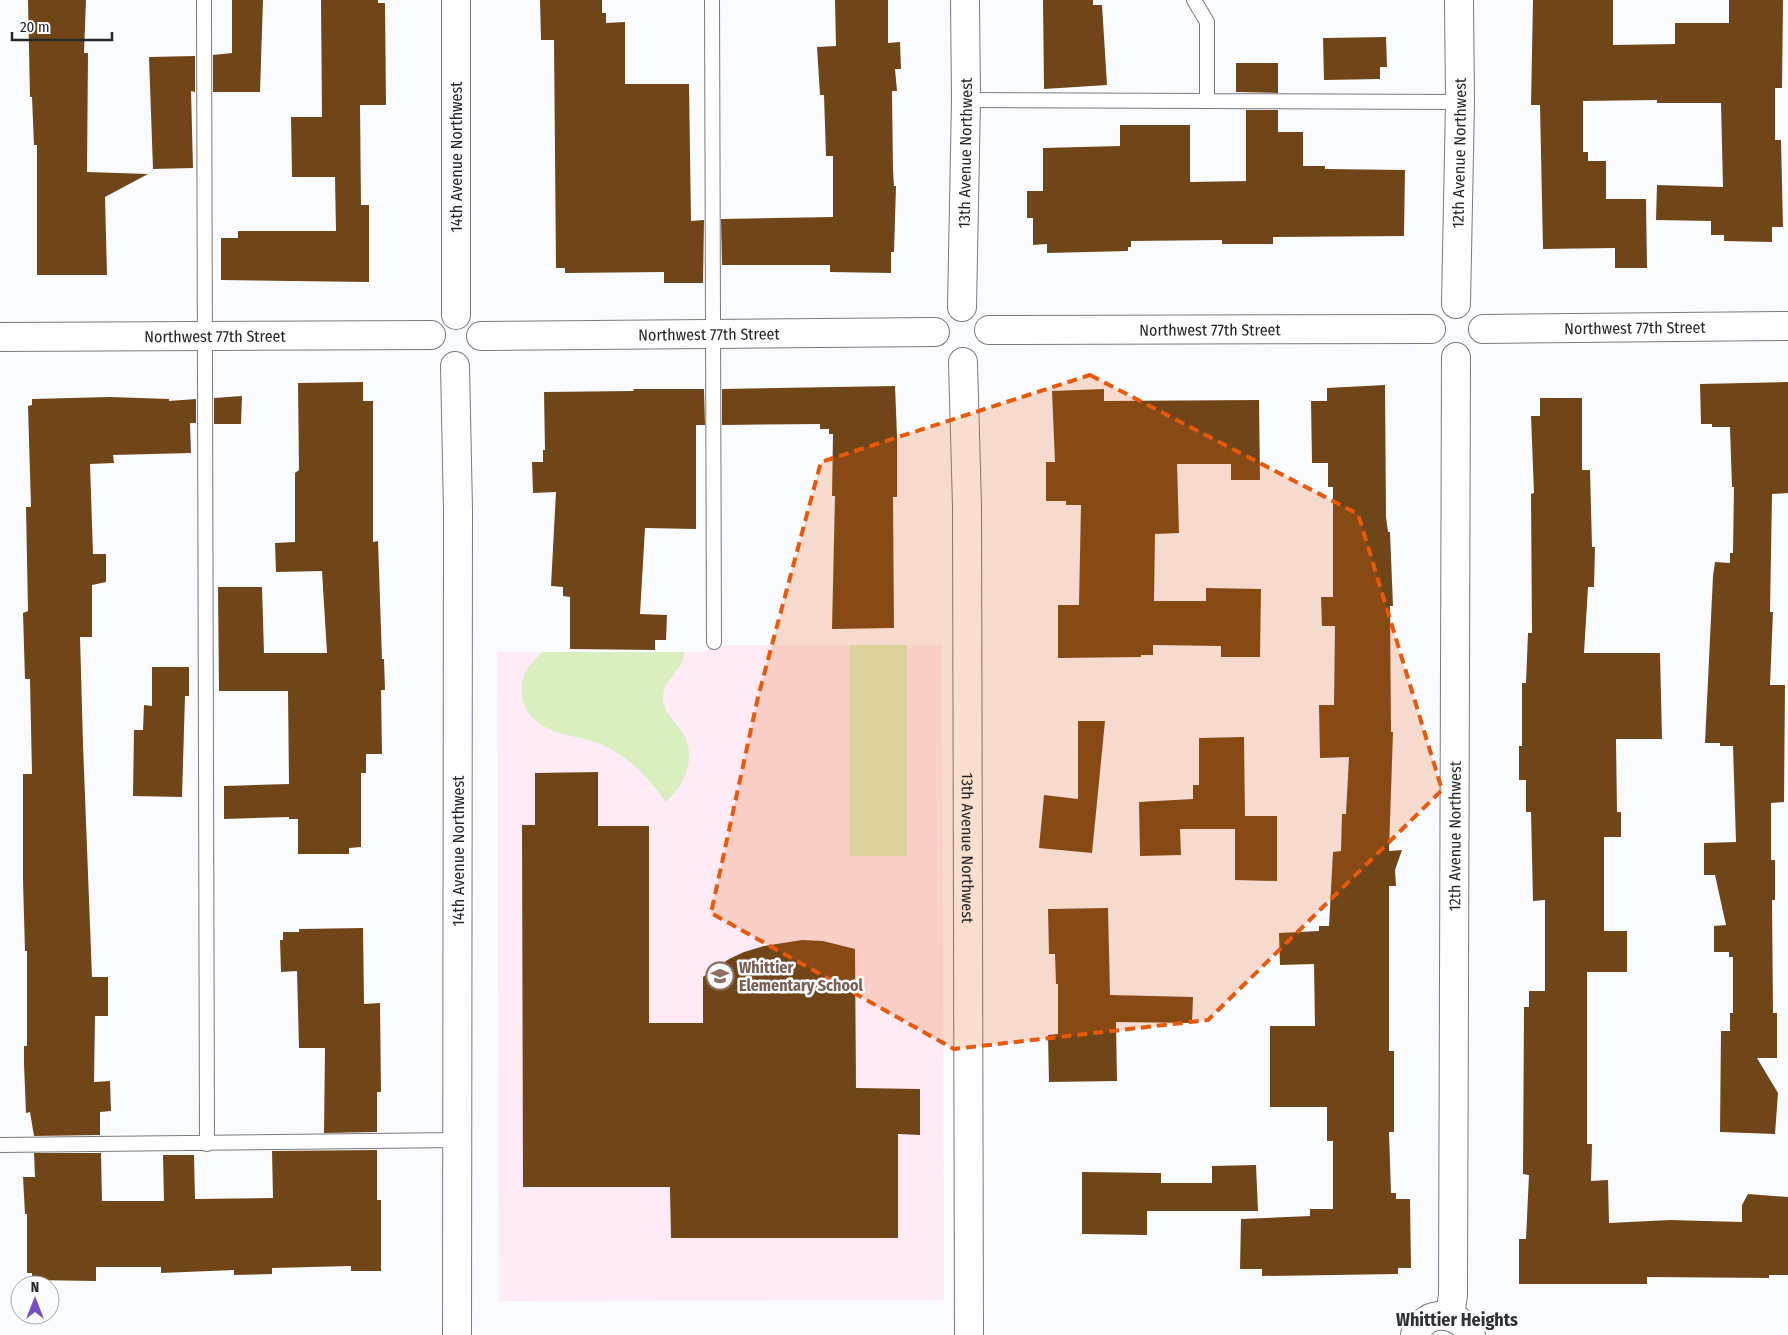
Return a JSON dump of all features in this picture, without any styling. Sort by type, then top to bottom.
[{"type":"street","name":"14th Avenue Northwest","points":[[456,0],[456,315]]},
{"type":"street","name":"13th Avenue Northwest","points":[[962,307],[966,100],[965,0]]},
{"type":"street","name":"12th Avenue Northwest","points":[[1456,304],[1460,102],[1459,0]]},
{"type":"street","points":[[1456,304],[1473,310],[1479,317],[1483,329],[1480,342],[1475,349],[1468,354],[1456,357],[1444,353],[1437,348],[1433,341],[1431,329],[1434,317],[1440,310],[1456,304]]},
{"type":"street","points":[[962,307],[974,310],[981,315],[989,330],[989,339],[980,354],[963,362],[946,357],[935,342],[934,332],[942,316],[949,310],[962,307]]},
{"type":"street","points":[[456,315],[475,323],[481,336],[481,344],[475,357],[469,362],[455,366],[448,365],[436,357],[430,343],[430,336],[433,329],[442,319],[456,315]]},
{"type":"street","name":"Northwest 77th Street","points":[[1483,329],[1788,326]]},
{"type":"street","name":"Northwest 77th Street","points":[[989,330],[1431,329]]},
{"type":"street","name":"Northwest 77th Street","points":[[481,336],[934,332]]},
{"type":"street","name":"Northwest 77th Street","points":[[0,337],[430,336]]},
{"type":"street","name":"12th Avenue Northwest","points":[[1450,1316],[1453,1295],[1456,357]]},
{"type":"street","name":"13th Avenue Northwest","points":[[963,362],[967,506],[969,1335]]},
{"type":"street","name":"14th Avenue Northwest","points":[[455,366],[458,510],[459,1140],[457,1335]]},
{"type":"street","points":[[1415,1335],[1422,1323],[1431,1318],[1450,1316],[1466,1325],[1472,1335]]},
{"type":"lane","points":[[204,0],[207,1144]]},
{"type":"lane","points":[[712,0],[714,642]]},
{"type":"lane","points":[[1194,0],[1207,22],[1207,101]]},
{"type":"lane","points":[[966,100],[1460,102]]},
{"type":"lane","points":[[0,1145],[459,1140]]},
{"type":"highlighted area","points":[[1090,375],[1358,514],[1442,790],[1208,1020],[954,1049],[711,913],[758,697],[821,462]]},
{"type":"shaded area","name":"Whittier Elementary School","points":[[720,645],[942,645],[944,1300],[499,1301],[497,652],[702,652]]},
{"type":"green space","points":[[850,645],[907,645],[907,856],[850,856]]},
{"type":"green space","points":[[543,652],[684,652],[681,664],[666,687],[663,700],[667,713],[686,739],[689,759],[684,777],[666,802],[641,772],[611,749],[599,743],[557,732],[534,720],[527,710],[522,695],[522,682],[526,670]]},
{"type":"building","points":[[28,0],[86,0],[84,53],[88,53],[87,172],[148,174],[105,197],[107,275],[37,275],[37,145],[34,145],[32,97],[30,97]]},
{"type":"building","points":[[232,0],[263,0],[260,92],[213,92],[213,55],[232,53]]},
{"type":"building","points":[[321,0],[378,0],[378,3],[385,3],[386,105],[360,105],[361,205],[369,205],[369,282],[221,280],[221,238],[238,238],[238,231],[336,231],[335,177],[292,177],[291,117],[322,117]]},
{"type":"building","points":[[540,0],[602,0],[602,13],[606,13],[606,23],[625,22],[625,84],[689,84],[691,221],[704,220],[703,283],[664,283],[664,272],[565,273],[565,268],[556,268],[554,40],[541,40]]},
{"type":"building","points":[[835,0],[888,0],[888,43],[900,42],[901,69],[895,69],[897,91],[892,91],[893,170],[894,186],[896,186],[894,252],[891,252],[891,273],[830,272],[830,265],[722,265],[721,219],[833,217],[833,156],[826,156],[824,95],[820,95],[817,47],[836,46]]},
{"type":"building","points":[[1043,0],[1093,0],[1093,5],[1102,5],[1107,85],[1044,89]]},
{"type":"building","points":[[1533,0],[1613,0],[1613,45],[1675,44],[1675,23],[1729,23],[1729,0],[1783,0],[1782,88],[1775,88],[1775,140],[1781,140],[1783,227],[1772,227],[1772,242],[1724,241],[1724,235],[1711,235],[1711,221],[1656,220],[1657,185],[1723,187],[1721,103],[1657,103],[1657,100],[1583,101],[1583,152],[1588,152],[1588,161],[1606,161],[1606,199],[1646,199],[1647,268],[1615,268],[1615,248],[1543,249],[1540,105],[1531,105]]},
{"type":"building","points":[[1386,37],[1387,67],[1380,67],[1380,79],[1324,80],[1323,38]]},
{"type":"building","points":[[195,56],[195,92],[191,91],[193,168],[153,169],[149,57]]},
{"type":"building","points":[[1236,63],[1278,63],[1278,93],[1236,92]]},
{"type":"building","points":[[1246,110],[1278,110],[1278,132],[1303,132],[1303,166],[1325,166],[1325,169],[1405,170],[1404,236],[1273,237],[1273,244],[1222,244],[1222,240],[1131,241],[1131,247],[1128,247],[1128,251],[1047,253],[1047,244],[1033,245],[1033,218],[1027,218],[1027,191],[1043,191],[1043,148],[1120,146],[1120,125],[1190,125],[1190,182],[1246,181]]},
{"type":"building","points":[[363,382],[363,401],[373,401],[373,542],[378,541],[382,659],[384,659],[385,690],[381,690],[382,754],[366,754],[366,773],[361,773],[361,847],[349,848],[349,854],[298,854],[298,819],[289,819],[289,817],[224,819],[224,786],[289,784],[288,691],[219,691],[218,587],[262,587],[264,653],[327,653],[322,571],[276,572],[275,543],[295,542],[295,473],[299,470],[298,383]]},
{"type":"building","points":[[1788,382],[1788,493],[1772,494],[1770,612],[1773,612],[1770,685],[1785,685],[1784,802],[1771,803],[1771,860],[1775,860],[1775,900],[1772,900],[1773,1013],[1777,1013],[1777,1058],[1757,1058],[1778,1093],[1775,1134],[1720,1132],[1721,1031],[1730,1031],[1730,1013],[1733,1013],[1733,957],[1729,957],[1729,952],[1714,952],[1714,926],[1726,925],[1715,875],[1704,875],[1704,843],[1736,842],[1733,746],[1720,746],[1720,743],[1705,743],[1713,576],[1715,562],[1730,563],[1730,553],[1733,553],[1734,487],[1732,487],[1730,427],[1712,427],[1712,424],[1701,424],[1700,384]]},
{"type":"building","points":[[1385,385],[1386,517],[1388,532],[1390,532],[1393,606],[1390,606],[1391,732],[1393,732],[1389,851],[1402,850],[1395,870],[1396,886],[1389,886],[1389,1051],[1394,1051],[1394,1132],[1389,1132],[1391,1193],[1396,1193],[1396,1199],[1410,1199],[1411,1268],[1398,1268],[1398,1274],[1262,1276],[1262,1269],[1240,1269],[1241,1219],[1310,1216],[1310,1209],[1333,1209],[1333,1141],[1327,1141],[1327,1107],[1270,1107],[1270,1026],[1315,1026],[1314,964],[1280,965],[1279,933],[1319,931],[1319,926],[1329,926],[1333,852],[1341,851],[1342,814],[1346,814],[1349,757],[1320,758],[1319,705],[1334,705],[1335,626],[1322,626],[1321,597],[1333,597],[1333,487],[1328,487],[1328,463],[1312,463],[1311,401],[1327,401],[1327,388]]},
{"type":"building","points":[[895,386],[897,497],[893,497],[894,628],[832,629],[835,496],[832,496],[833,434],[829,434],[829,429],[820,429],[820,424],[722,425],[722,389]]},
{"type":"building","points":[[634,389],[704,389],[705,425],[696,425],[696,529],[645,528],[640,614],[667,615],[666,640],[655,640],[655,650],[570,649],[570,597],[563,596],[563,587],[551,586],[556,492],[533,493],[532,462],[543,462],[543,450],[545,450],[544,392],[633,391]]},
{"type":"building","points":[[1104,389],[1104,401],[1259,400],[1260,480],[1231,480],[1231,464],[1177,464],[1179,533],[1155,534],[1154,601],[1206,601],[1206,588],[1261,589],[1260,657],[1221,657],[1221,646],[1153,645],[1153,655],[1141,655],[1141,657],[1058,658],[1058,605],[1079,605],[1081,505],[1066,505],[1066,501],[1046,501],[1046,462],[1055,462],[1052,391]]},
{"type":"building","points":[[242,396],[241,424],[214,424],[214,398]]},
{"type":"building","points":[[110,397],[169,399],[169,401],[196,399],[196,423],[190,423],[191,453],[113,455],[114,463],[90,464],[93,554],[106,554],[106,582],[92,585],[92,637],[80,637],[83,744],[92,977],[108,977],[108,1016],[95,1016],[94,1082],[110,1081],[111,1111],[100,1112],[100,1135],[34,1136],[30,1112],[26,1113],[24,1064],[24,1046],[27,1046],[27,951],[25,951],[23,881],[23,774],[32,774],[30,679],[25,679],[23,613],[28,611],[26,507],[31,507],[28,406],[32,405],[32,399]]},
{"type":"building","points":[[1540,398],[1582,398],[1582,470],[1590,470],[1592,547],[1595,547],[1594,587],[1588,587],[1584,653],[1660,653],[1662,739],[1616,739],[1617,812],[1621,812],[1621,837],[1604,837],[1604,931],[1627,931],[1627,972],[1587,972],[1587,1144],[1592,1144],[1591,1181],[1608,1180],[1609,1223],[1670,1220],[1742,1222],[1742,1205],[1748,1194],[1788,1197],[1788,1275],[1769,1275],[1769,1278],[1647,1277],[1647,1284],[1519,1284],[1519,1239],[1526,1239],[1529,1175],[1523,1174],[1524,1007],[1529,1007],[1529,991],[1545,991],[1545,900],[1533,901],[1531,812],[1526,812],[1526,780],[1519,780],[1519,746],[1522,746],[1522,683],[1526,683],[1528,633],[1532,633],[1531,494],[1534,493],[1531,416],[1540,416]]},
{"type":"building","points":[[152,667],[189,667],[189,696],[185,696],[182,797],[133,796],[134,730],[143,730],[144,705],[152,706]]},
{"type":"building","points":[[1078,721],[1105,721],[1092,853],[1039,848],[1044,795],[1078,799]]},
{"type":"building","points":[[1244,737],[1245,816],[1277,816],[1277,881],[1235,880],[1235,829],[1180,829],[1181,855],[1140,856],[1139,802],[1193,799],[1193,785],[1199,785],[1199,738]]},
{"type":"building","points":[[598,772],[598,826],[649,826],[649,1023],[703,1023],[703,977],[729,959],[744,952],[764,946],[802,940],[823,941],[855,949],[856,1088],[920,1089],[920,1135],[898,1134],[898,1238],[671,1238],[670,1187],[523,1187],[522,825],[535,825],[535,773]]},
{"type":"building","points":[[1108,908],[1110,995],[1193,997],[1192,1023],[1116,1022],[1117,1081],[1049,1082],[1048,1035],[1058,1034],[1058,984],[1056,984],[1055,954],[1049,954],[1048,909]]},
{"type":"building","points":[[363,928],[364,1004],[380,1003],[381,1092],[377,1092],[377,1132],[324,1133],[325,1048],[299,1048],[297,971],[281,972],[280,940],[283,940],[283,932],[299,932],[299,929]]},
{"type":"building","points":[[377,1150],[377,1200],[381,1200],[381,1271],[351,1271],[351,1266],[272,1268],[272,1274],[234,1275],[234,1270],[161,1273],[161,1267],[96,1267],[96,1281],[60,1280],[60,1275],[32,1275],[32,1273],[27,1273],[27,1214],[25,1214],[23,1177],[35,1177],[34,1153],[101,1153],[102,1201],[164,1201],[163,1155],[194,1155],[195,1199],[273,1198],[272,1151]]},
{"type":"building","points":[[1256,1165],[1258,1211],[1147,1211],[1147,1235],[1082,1234],[1082,1172],[1161,1173],[1161,1183],[1212,1183],[1212,1166]]},
{"type":"place","name":"Whittier Elementary School","points":[[720,976]]},
{"type":"district","name":"Whittier Heights","points":[[1457,1320]]}]
